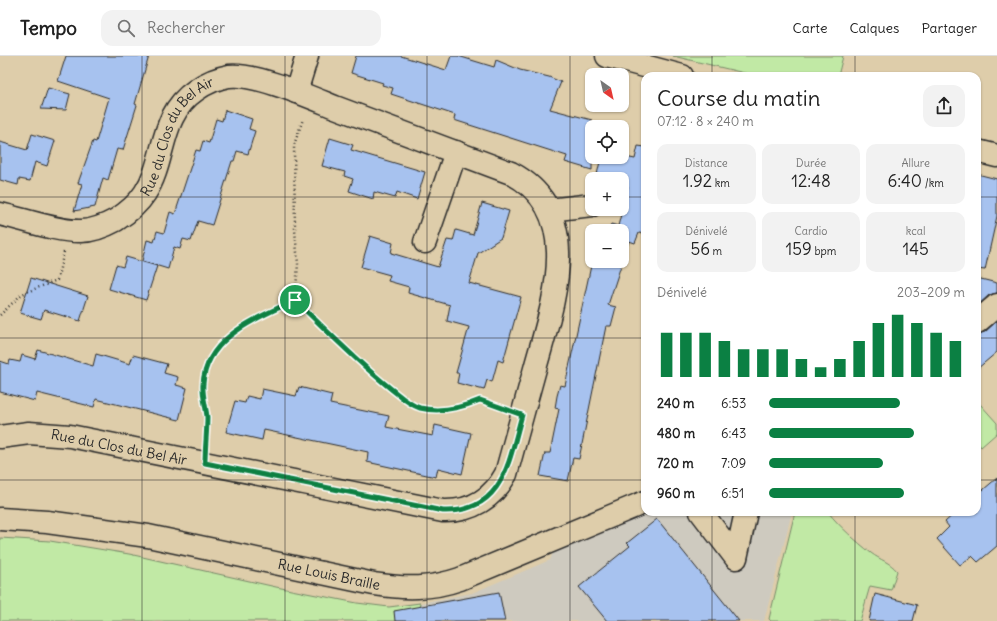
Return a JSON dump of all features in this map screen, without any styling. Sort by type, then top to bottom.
[{"type":"street","points":[[303,95],[307,56]]},
{"type":"street","points":[[607,56],[667,72]]},
{"type":"street","name":"Rue du Clos du Bel Air","points":[[0,214],[70,231],[90,231],[107,225],[123,215],[141,199],[154,176],[171,118],[183,100],[199,88],[218,79],[238,76],[250,78],[303,95],[522,178],[537,191],[548,210],[555,228],[558,249],[557,283],[506,474],[502,482],[488,497],[478,504],[462,510],[443,511],[53,434],[29,433],[0,437]]},
{"type":"street","points":[[425,242],[456,152]]},
{"type":"street","points":[[981,152],[997,156]]},
{"type":"street","points":[[548,210],[585,206]]},
{"type":"street","points":[[981,319],[997,305]]},
{"type":"street","name":"Rue Louis Braille","points":[[0,519],[47,522],[137,534],[374,584],[411,588],[439,586],[460,579],[641,504]]},
{"type":"street","points":[[704,516],[736,558],[745,516]]},
{"type":"path","points":[[295,300],[298,264],[295,230],[294,145],[303,95]]},
{"type":"path","points":[[0,316],[22,294],[57,280],[70,231]]},
{"type":"path","points":[[295,300],[375,376],[404,399],[420,408],[442,410],[462,407],[480,400],[522,415]]},
{"type":"path","points":[[205,463],[207,417],[203,384],[208,362],[227,337],[247,324],[295,300]]},
{"type":"shaded area","points":[[641,514],[641,516],[791,516],[764,621],[417,621],[420,603],[472,593],[550,560],[554,550]]},
{"type":"green space","points":[[673,56],[843,56],[839,72],[740,72]]},
{"type":"green space","points":[[981,405],[997,423],[997,433],[981,447]]},
{"type":"green space","points":[[794,516],[832,516],[860,544],[874,555],[891,565],[897,571],[891,590],[870,586],[860,621],[771,621],[769,619]]},
{"type":"green space","points":[[0,538],[50,541],[129,554],[276,587],[357,603],[389,607],[420,603],[417,621],[0,621]]},
{"type":"building","points":[[66,56],[149,56],[135,104],[137,105],[123,150],[117,149],[108,180],[103,178],[95,207],[74,211],[82,184],[78,183],[93,141],[96,142],[109,98],[58,81]]},
{"type":"building","points":[[356,56],[401,56],[446,70],[451,56],[458,56],[494,67],[496,60],[520,70],[549,77],[561,82],[550,109],[592,120],[585,120],[585,164],[592,164],[592,170],[565,162],[567,156],[454,120],[455,115],[391,94],[393,88],[382,85],[383,83],[351,73]]},
{"type":"building","points":[[48,88],[70,94],[66,110],[41,109]]},
{"type":"building","points":[[225,110],[252,119],[249,129],[255,131],[248,154],[237,151],[234,161],[232,161],[212,225],[198,221],[191,241],[183,239],[180,249],[174,247],[168,269],[142,261],[147,240],[154,242],[157,231],[164,233],[170,212],[175,214],[196,150],[200,151],[203,141],[209,143],[216,119],[222,121]]},
{"type":"building","points":[[32,134],[55,141],[47,166],[35,162],[30,181],[19,179],[18,185],[0,180],[0,142],[27,150]]},
{"type":"building","points":[[330,138],[353,145],[351,150],[425,172],[417,199],[397,192],[395,198],[374,192],[373,199],[349,191],[353,179],[344,176],[345,172],[322,166]]},
{"type":"building","points":[[638,146],[641,146],[641,233],[639,233],[635,243],[629,241],[629,224],[619,224],[621,216],[629,216],[629,172],[598,172],[599,164],[629,164],[629,158],[635,159]]},
{"type":"building","points":[[981,175],[997,179],[997,216],[985,270],[981,270]]},
{"type":"building","points":[[482,203],[509,211],[501,238],[478,253],[469,283],[521,297],[503,362],[498,360],[492,382],[487,380],[484,390],[457,383],[459,373],[456,373],[469,327],[447,321],[450,305],[408,293],[409,287],[388,281],[390,275],[361,267],[370,236],[393,243],[391,253],[438,267],[447,240],[453,241],[456,230],[473,235]]},
{"type":"building","points":[[126,257],[157,266],[146,300],[109,289],[116,265],[123,267]]},
{"type":"building","points":[[590,268],[620,268],[608,305],[616,307],[611,326],[606,326],[579,459],[573,458],[568,481],[540,476],[545,453],[550,453],[559,409],[555,408],[560,385],[565,386]]},
{"type":"building","points":[[31,278],[88,296],[80,321],[44,310],[41,319],[20,313]]},
{"type":"building","points":[[981,279],[997,283],[997,293],[989,295],[981,302]]},
{"type":"building","points":[[997,321],[997,352],[981,366],[981,333],[985,332]]},
{"type":"building","points":[[38,350],[93,366],[96,354],[130,364],[133,355],[167,364],[164,373],[178,377],[176,385],[187,388],[179,420],[96,399],[94,407],[37,393],[35,401],[0,392],[0,361],[9,364],[10,360],[20,362],[22,355],[35,359]]},
{"type":"building","points":[[299,387],[332,395],[330,404],[389,416],[386,427],[433,436],[435,425],[471,433],[462,474],[438,468],[436,477],[367,462],[368,452],[264,430],[262,440],[226,432],[235,401],[245,403],[247,396],[260,399],[262,389],[296,396]]},
{"type":"building","points":[[997,478],[997,546],[978,562],[972,556],[960,565],[937,539],[949,527],[945,522],[952,516],[981,516],[981,492]]},
{"type":"building","points":[[657,519],[739,621],[607,621],[579,587],[630,546],[627,543]]},
{"type":"building","points":[[499,592],[505,621],[395,621],[394,611]]},
{"type":"building","points":[[875,594],[917,605],[913,621],[869,621]]},
{"type":"route","points":[[295,300],[375,376],[404,399],[420,408],[442,410],[462,407],[480,400],[522,415],[506,474],[502,482],[488,497],[470,508],[443,511],[205,463],[207,417],[203,384],[208,362],[227,337],[247,324],[295,300]]}]
